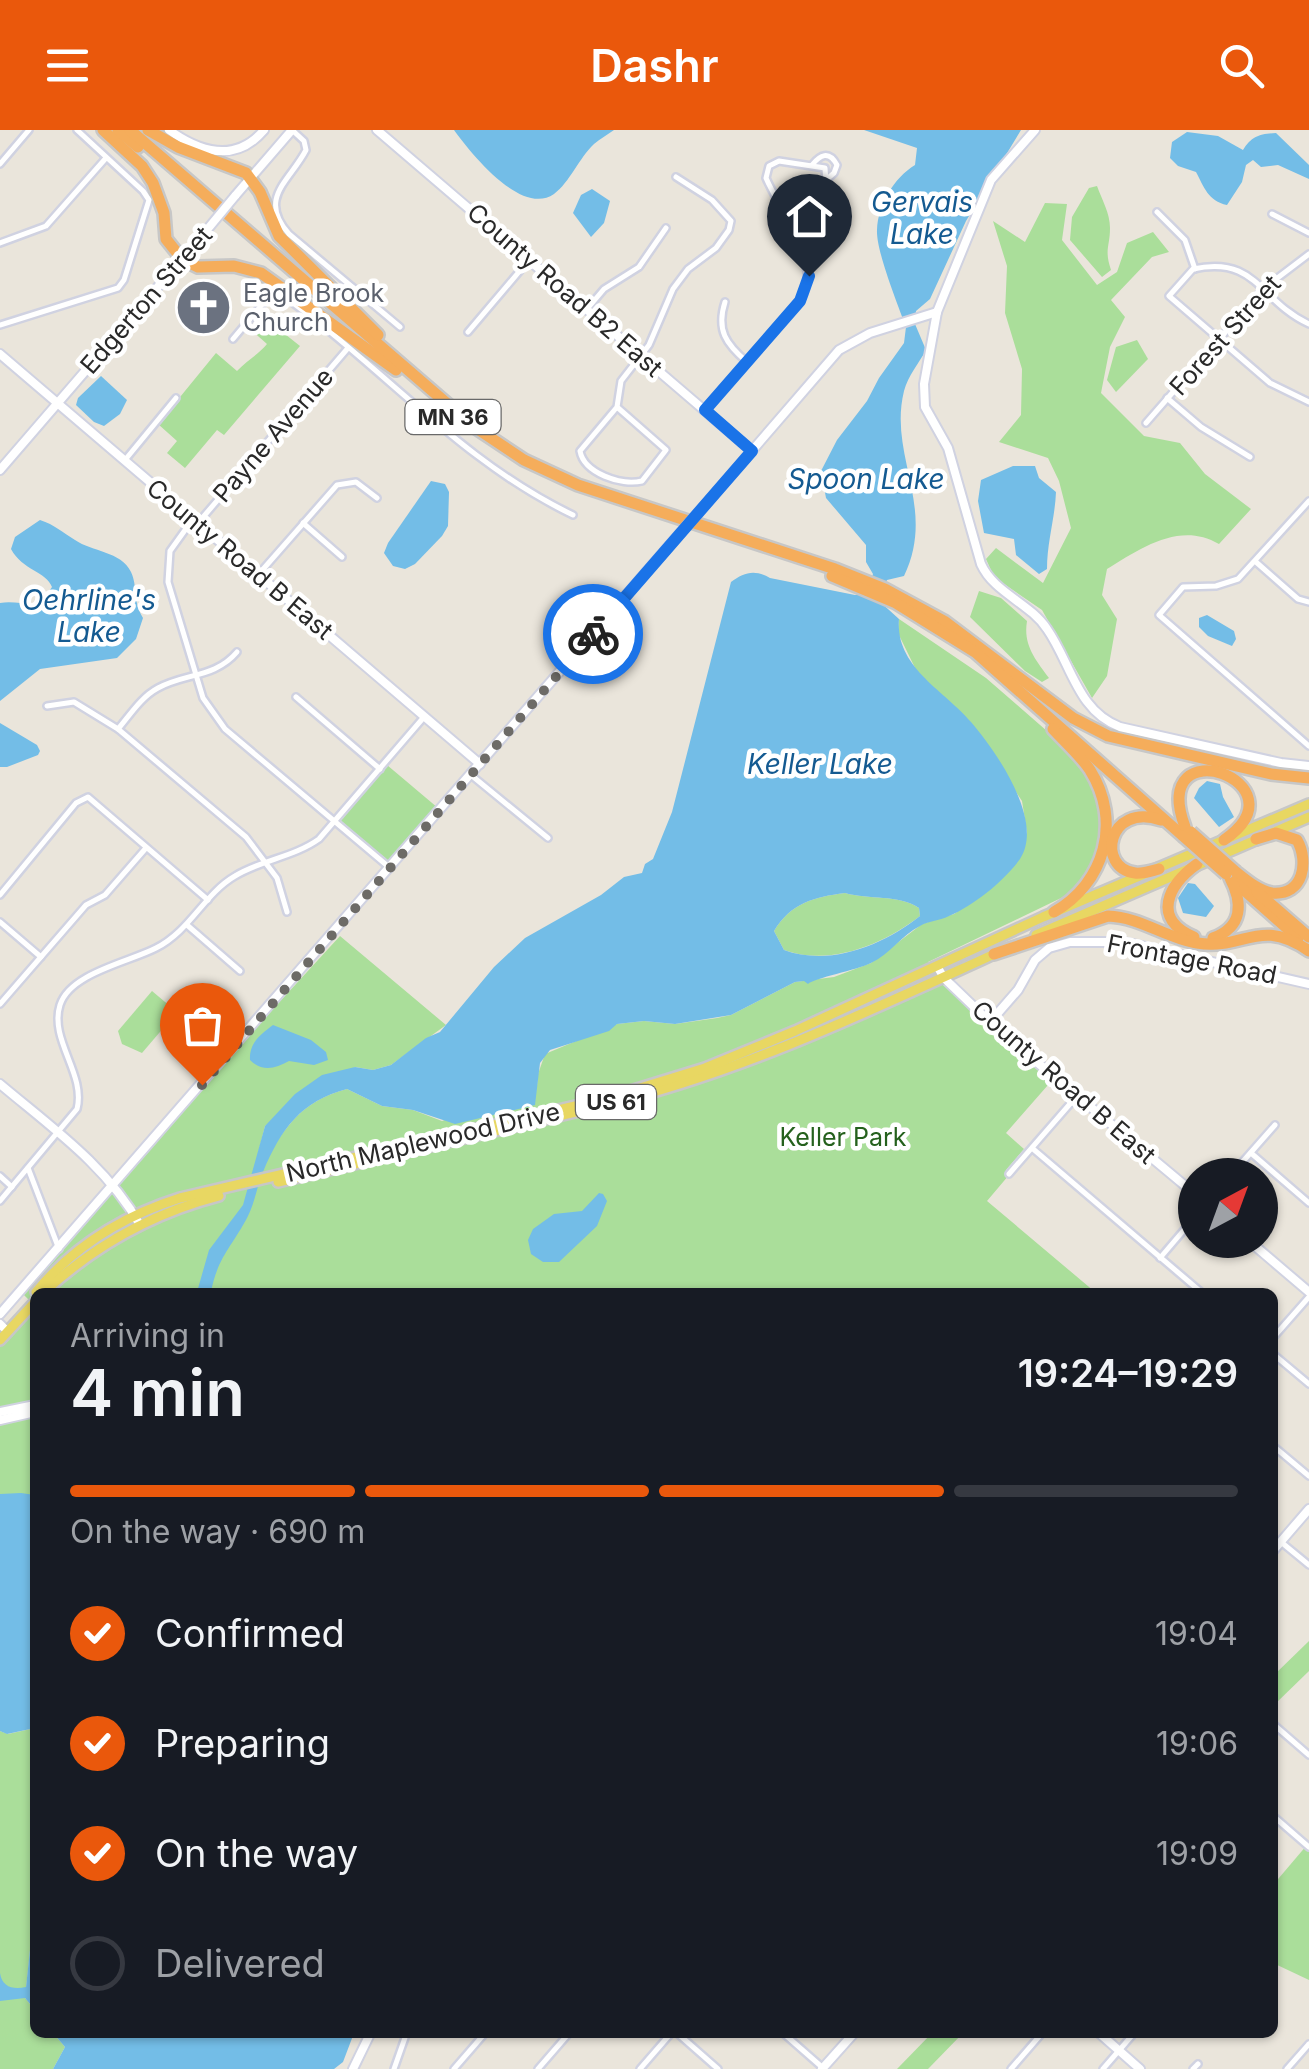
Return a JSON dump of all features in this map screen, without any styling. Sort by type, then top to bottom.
[{"type":"highway","points":[[103,130],[142,166],[153,183],[164,213],[166,239],[182,259],[198,267],[234,266],[262,272],[396,370]]},
{"type":"highway","name":"MN 36","points":[[118,130],[472,433],[552,481],[597,500],[858,582]]},
{"type":"highway","name":"MN 36","points":[[130,130],[445,402],[511,452],[568,481],[858,582],[971,640],[1309,949]]},
{"type":"highway","points":[[148,130],[178,147],[238,168],[250,178],[279,236],[445,402]]},
{"type":"highway","name":"MN 36","points":[[892,597],[990,665],[1183,830]]},
{"type":"highway","points":[[971,640],[1086,726],[1134,744],[1272,774],[1309,778]]},
{"type":"highway","points":[[990,665],[1083,761],[1103,800],[1106,832],[1098,868],[1080,894],[1054,912]]},
{"type":"highway","points":[[1086,726],[1116,726]]},
{"type":"highway","points":[[1183,830],[1178,801],[1184,784],[1200,772],[1225,771],[1242,783],[1249,807],[1243,824],[1224,840]]},
{"type":"highway","points":[[1159,869],[1136,873],[1121,867],[1113,853],[1113,836],[1122,822],[1137,816],[1152,817],[1183,830]]},
{"type":"highway","points":[[1230,875],[1271,892],[1288,890],[1302,878],[1306,861],[1297,840],[1276,833],[1256,839]]},
{"type":"highway","points":[[1197,864],[1176,880],[1168,899],[1172,919],[1191,936],[1211,938],[1232,926],[1240,903],[1230,875]]},
{"type":"highway","name":"MN 36","points":[[1230,875],[1309,937]]},
{"type":"highway","points":[[994,954],[1108,916],[1125,918],[1198,944],[1269,934],[1309,949]]},
{"type":"main road","name":"US 61","points":[[937,966],[1309,804]]},
{"type":"main road","name":"US 61","points":[[944,978],[1309,816]]},
{"type":"main road","name":"North Maplewood Drive","points":[[275,1180],[668,1080],[759,1047],[937,966]]},
{"type":"main road","name":"North Maplewood Drive","points":[[41,1288],[80,1248],[137,1220],[234,1189],[674,1087],[790,1046],[944,978]]},
{"type":"main road","name":"North Maplewood Drive","points":[[49,1288],[137,1220]]},
{"type":"main road","name":"North Maplewood Drive","points":[[3,1328],[30,1299]]},
{"type":"main road","name":"US 61","points":[[0,1340],[3,1328],[30,1306]]},
{"type":"street","points":[[0,164],[29,130]]},
{"type":"street","points":[[0,325],[118,288],[124,280],[149,200],[77,130]]},
{"type":"street","points":[[169,130],[196,147],[219,152],[244,148],[264,130]]},
{"type":"street","points":[[292,130],[304,141],[306,150],[279,188],[279,221],[289,234],[400,328]]},
{"type":"street","name":"Edgerton Street","points":[[0,470],[292,130]]},
{"type":"street","name":"County Road B2 East","points":[[377,130],[752,451]]},
{"type":"street","points":[[1035,130],[992,180],[936,312],[924,399],[928,415],[948,450],[981,564],[991,580],[1040,619],[1095,713],[1116,726],[1309,766]]},
{"type":"street","points":[[812,166],[819,157],[833,158],[834,172],[826,179]]},
{"type":"street","points":[[0,243],[46,226],[106,158]]},
{"type":"street","points":[[705,410],[800,301],[809,276],[805,258],[767,181],[767,170],[779,161],[825,168],[827,198],[834,207]]},
{"type":"street","points":[[617,407],[666,450],[642,481],[628,483],[590,469],[580,450],[617,407],[620,381],[649,345],[673,289],[688,269],[716,248],[730,230],[731,222],[712,200],[676,177]]},
{"type":"street","points":[[1157,212],[1182,235],[1195,268]]},
{"type":"street","points":[[1272,214],[1309,232]]},
{"type":"street","points":[[586,309],[609,285],[639,267],[666,228]]},
{"type":"street","name":"Forest Street","points":[[1146,423],[1262,289],[1309,254]]},
{"type":"street","points":[[468,332],[530,260]]},
{"type":"street","points":[[1309,324],[1235,267],[1195,268],[1184,275],[1168,296],[1270,383],[1309,402]]},
{"type":"street","points":[[233,339],[274,292],[294,303],[481,461],[573,515]]},
{"type":"street","points":[[725,302],[720,318],[722,333],[747,362]]},
{"type":"street","points":[[0,1314],[839,350],[870,332],[936,312]]},
{"type":"street","name":"Payne Avenue","points":[[348,348],[173,544],[167,574],[208,708],[222,726],[390,868]]},
{"type":"street","name":"County Road B East","points":[[0,354],[480,764]]},
{"type":"street","points":[[125,460],[176,398]]},
{"type":"street","points":[[1167,398],[1201,427],[1250,457]]},
{"type":"street","points":[[258,574],[342,482],[356,482],[377,498]]},
{"type":"street","points":[[1309,501],[1256,562],[1230,582],[1188,586],[1175,593],[1160,611],[1161,619],[1309,746]]},
{"type":"street","points":[[303,523],[342,557]]},
{"type":"street","points":[[1256,562],[1298,598],[1309,602]]},
{"type":"street","points":[[118,728],[151,692],[219,669],[237,652]]},
{"type":"street","points":[[296,697],[380,769]]},
{"type":"street","points":[[47,706],[74,702],[118,728],[246,837],[267,862],[282,889],[287,912]]},
{"type":"street","points":[[0,1200],[75,1113],[80,1099],[58,1022],[64,995],[79,981],[167,942],[229,880],[312,844],[424,717]]},
{"type":"street","points":[[471,774],[548,838]]},
{"type":"street","points":[[0,894],[76,803],[88,797],[208,900]]},
{"type":"street","points":[[0,1004],[86,906],[105,896],[146,848]]},
{"type":"street","points":[[0,922],[41,958]]},
{"type":"street","points":[[187,925],[240,972]]},
{"type":"street","name":"Frontage Road","points":[[991,1021],[1018,990],[1035,960],[1050,948],[1070,942],[1124,942],[1309,984]]},
{"type":"street","name":"County Road B East","points":[[937,966],[944,978],[1024,1052],[1178,1179]]},
{"type":"street","points":[[0,1084],[115,1185],[137,1220]]},
{"type":"street","points":[[1010,1174],[1078,1094]]},
{"type":"street","points":[[1246,1158],[1275,1125]]},
{"type":"street","points":[[1032,1148],[1196,1288]]},
{"type":"street","points":[[1251,1153],[1309,1203]]},
{"type":"street","points":[[28,1168],[59,1249]]},
{"type":"street","points":[[0,1176],[12,1187]]},
{"type":"street","points":[[1160,1258],[1178,1236]]},
{"type":"street","points":[[1268,1258],[1309,1295],[1278,1332]]},
{"type":"street","points":[[1278,1358],[1309,1384]]},
{"type":"street","points":[[0,1412],[30,1409]]},
{"type":"street","points":[[0,1420],[30,1411]]},
{"type":"street","points":[[1278,1450],[1309,1476]]},
{"type":"street","points":[[1278,1545],[1309,1510]]},
{"type":"street","points":[[1281,1542],[1309,1565]]},
{"type":"street","points":[[1278,1727],[1309,1755]]},
{"type":"street","points":[[1278,1820],[1309,1847]]},
{"type":"street","points":[[353,2069],[367,2038]]},
{"type":"street","points":[[394,2069],[405,2038]]},
{"type":"street","points":[[454,2069],[481,2038]]},
{"type":"street","points":[[538,2069],[565,2038]]},
{"type":"street","points":[[640,2069],[668,2038]]},
{"type":"street","points":[[681,2038],[718,2069]]},
{"type":"street","points":[[789,2038],[823,2069],[849,2038]]},
{"type":"street","points":[[1011,2069],[1038,2038]]},
{"type":"street","points":[[1105,2038],[1140,2069]]},
{"type":"street","points":[[1104,2069],[1130,2038]]},
{"type":"street","points":[[1287,2069],[1309,2044]]},
{"type":"green space","points":[[1097,186],[1110,228],[1111,270],[1102,277],[1070,240],[1072,217],[1089,188]]},
{"type":"green space","points":[[1045,203],[1067,204],[1062,240],[1097,285],[1117,272],[1127,243],[1153,232],[1169,252],[1152,257],[1111,300],[1125,317],[1110,347],[1101,393],[1144,436],[1180,443],[1205,474],[1251,509],[1219,544],[1190,535],[1175,536],[1147,546],[1107,569],[1102,595],[1117,619],[1107,676],[1092,698],[1042,610],[994,577],[986,559],[996,548],[1043,583],[1071,528],[1059,481],[1048,458],[999,442],[1021,415],[1022,369],[1005,313],[1007,266],[993,221],[1025,242]]},
{"type":"green space","points":[[261,315],[300,346],[224,435],[217,430],[185,468],[167,453],[177,441],[158,424],[216,353],[237,371],[264,348],[267,344],[250,329]]},
{"type":"green space","points":[[1137,340],[1148,359],[1116,392],[1107,380],[1116,347]]},
{"type":"green space","points":[[979,591],[1001,598],[1027,621],[1029,645],[1049,678],[1042,682],[1025,671],[970,617]]},
{"type":"green space","name":"Keller Park","points":[[899,619],[986,678],[1071,752],[1104,802],[1103,857],[1086,886],[928,962],[958,994],[1055,1077],[1006,1133],[1024,1149],[987,1201],[1090,1288],[30,1288],[30,1301],[23,1294],[340,936],[446,1025],[391,1065],[373,1070],[355,1067],[265,1126],[252,1177],[291,1122],[329,1095],[347,1089],[382,1106],[413,1110],[442,1121],[537,1086],[545,1054],[617,1024],[675,1024],[731,1015],[795,982],[834,977],[871,963],[922,924],[954,914],[993,887],[1027,833],[1022,801],[970,722],[917,672],[898,633]]},
{"type":"green space","points":[[387,765],[438,808],[391,863],[340,821]]},
{"type":"green space","points":[[845,893],[902,901],[919,908],[920,916],[890,936],[856,950],[820,956],[784,950],[774,931],[788,914],[813,899]]},
{"type":"green space","points":[[152,991],[177,1012],[142,1053],[122,1044],[118,1031]]},
{"type":"green space","points":[[30,1314],[30,1495],[0,1494],[0,1347]]},
{"type":"green space","points":[[1309,1641],[1309,1671],[1278,1701],[1278,1671]]},
{"type":"green space","points":[[30,1729],[30,1950],[25,1998],[30,2004],[30,2038],[57,2038],[65,2047],[53,2069],[0,2069],[0,1731],[8,1734]]},
{"type":"green space","points":[[1307,1845],[1309,1980],[1278,1965],[1278,1879]]},
{"type":"green space","points":[[927,2038],[958,2038],[928,2069],[897,2069]]},
{"type":"water","points":[[454,130],[614,130],[596,142],[560,189],[541,199],[527,197],[498,179]]},
{"type":"water","name":"Keller Lake","points":[[864,130],[1021,130],[966,221],[930,299],[916,311],[915,324],[926,350],[906,385],[901,415],[914,504],[913,551],[904,576],[887,580],[878,600],[899,619],[900,636],[913,664],[971,722],[1004,768],[1026,826],[1026,843],[1020,859],[978,899],[949,916],[923,924],[865,966],[808,984],[795,982],[731,1015],[675,1024],[617,1024],[609,1031],[550,1050],[540,1063],[535,1105],[455,1124],[413,1110],[382,1106],[347,1089],[317,1101],[294,1119],[277,1143],[248,1216],[217,1269],[212,1288],[198,1288],[209,1250],[243,1205],[265,1126],[295,1094],[322,1075],[355,1067],[373,1070],[391,1065],[440,1032],[494,967],[525,938],[601,895],[624,877],[642,873],[645,864],[653,859],[672,812],[731,582],[754,573],[855,595],[866,594],[873,574],[866,562],[866,545],[826,498],[821,471],[837,440],[904,343],[906,327],[884,264],[877,230],[888,193],[915,165],[917,148]],"holes":[[[845,893],[902,901],[919,908],[920,916],[890,936],[856,950],[802,955],[784,950],[774,931],[788,914],[813,899]]]},
{"type":"water","points":[[1187,132],[1218,136],[1243,150],[1257,137],[1276,133],[1309,165],[1309,179],[1278,165],[1261,167],[1253,160],[1246,165],[1242,182],[1227,205],[1221,203],[1207,193],[1196,172],[1178,166],[1170,158],[1172,142]]},
{"type":"water","points":[[592,189],[610,201],[604,223],[591,237],[573,213],[581,195]]},
{"type":"water","points":[[101,376],[127,400],[120,414],[104,426],[76,405],[78,398]]},
{"type":"water","points":[[1013,466],[1035,466],[1039,478],[1056,492],[1047,569],[1039,574],[1016,555],[1014,539],[984,533],[978,501],[981,480]]},
{"type":"water","points":[[431,481],[445,484],[449,492],[448,526],[415,564],[405,569],[393,566],[384,553],[388,543]]},
{"type":"water","name":"Oehrline's Lake","points":[[40,520],[126,565],[143,618],[136,639],[117,658],[40,669],[0,701],[0,603],[41,603],[52,587],[11,549],[15,537]]},
{"type":"water","points":[[1207,615],[1234,631],[1236,639],[1232,646],[1208,636],[1199,627],[1199,618]]},
{"type":"water","points":[[0,723],[37,745],[38,755],[0,767]]},
{"type":"water","points":[[1207,781],[1220,784],[1234,817],[1219,827],[1194,798]]},
{"type":"water","points":[[1188,883],[1195,884],[1214,906],[1206,917],[1183,913],[1178,898]]},
{"type":"water","points":[[273,1025],[311,1040],[326,1052],[328,1060],[314,1065],[289,1061],[269,1068],[255,1064],[250,1060],[254,1044]]},
{"type":"water","points":[[599,1193],[607,1201],[597,1226],[559,1262],[543,1262],[531,1254],[528,1240],[533,1229],[554,1214],[582,1211]]},
{"type":"water","points":[[0,1494],[30,1494],[30,1729],[7,1734],[0,1731]]},
{"type":"water","points":[[30,1950],[30,2004],[25,1998],[0,2001],[0,1973],[9,1986],[26,1987]]},
{"type":"water","points":[[57,2038],[352,2038],[343,2062],[334,2069],[53,2069],[65,2047]]},
{"type":"way so far","points":[[202,1085],[593,634]]},
{"type":"place","name":"Eagle Brook Church","points":[[204,307]]},
{"type":"route","points":[[593,634],[752,451],[705,410],[800,301],[809,276]]},
{"type":"water label","name":"Gervais Lake","points":[[922,218]]},
{"type":"water label","name":"Spoon Lake","points":[[866,479]]}]
